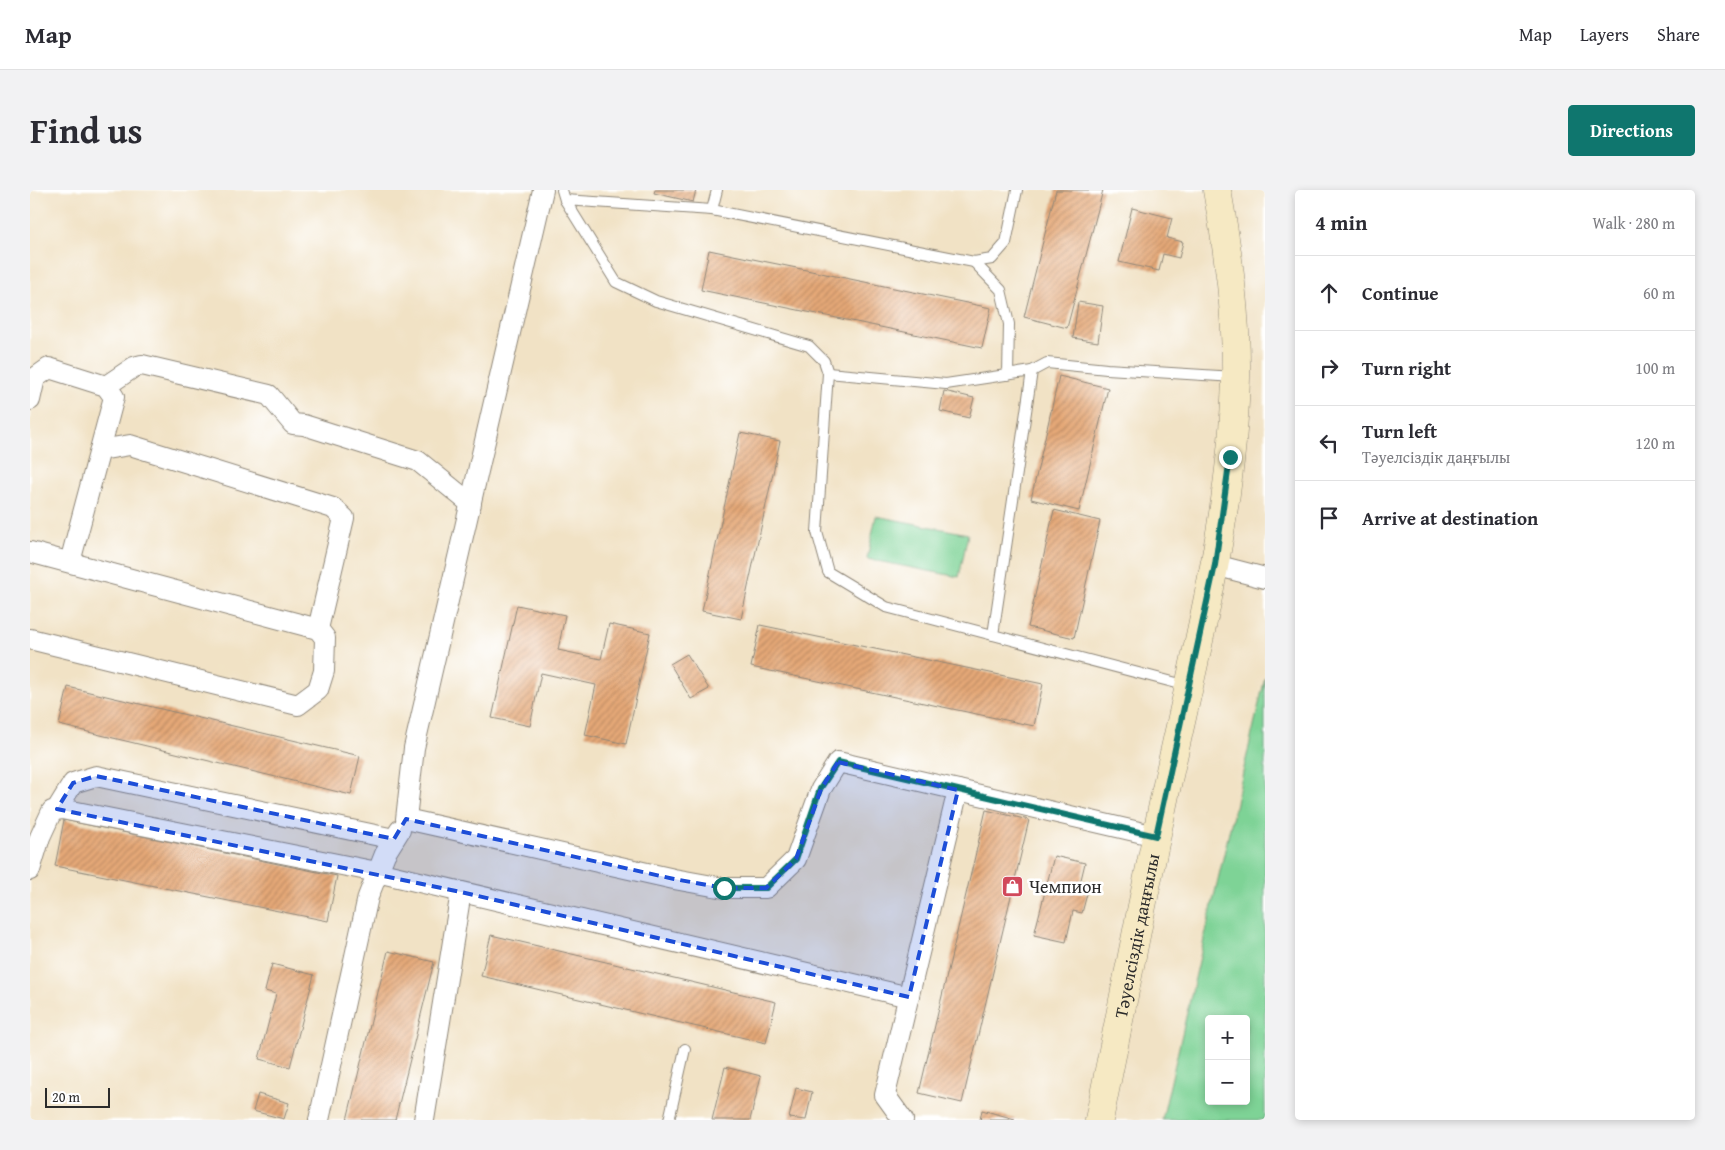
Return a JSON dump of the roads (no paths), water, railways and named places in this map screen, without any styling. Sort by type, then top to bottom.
[{"type":"street","points":[[319,1120],[368,896],[377,872],[406,819],[414,748],[543,190]]},
{"type":"street","name":"Тәуелсіздік даңғылы","points":[[1099,1120],[1156,836],[1215,565],[1230,457],[1236,378],[1231,272],[1216,190]]},
{"type":"street","points":[[106,386],[134,367],[142,365],[269,396],[293,424],[304,424],[418,461],[471,504]]},
{"type":"street","points":[[30,400],[34,378],[49,368],[106,386],[114,397],[70,562]]},
{"type":"street","points":[[100,450],[130,445],[333,508],[344,518],[318,629]]},
{"type":"street","points":[[30,552],[318,629],[325,638],[324,671],[318,690],[298,705],[30,640]]},
{"type":"street","points":[[1215,565],[1265,578]]},
{"type":"street","points":[[406,819],[674,879],[724,888],[766,888],[796,859],[820,789],[838,762],[1156,836]]},
{"type":"street","points":[[30,870],[40,837],[52,811],[57,809],[73,783],[96,776],[394,839]]},
{"type":"street","points":[[903,1120],[885,1095],[958,790]]},
{"type":"street","points":[[57,809],[377,872],[909,997]]},
{"type":"street","points":[[424,1120],[461,892]]},
{"type":"lane","points":[[562,190],[565,200],[616,282],[656,301],[809,346],[824,361],[828,373],[817,532],[828,572],[886,608],[1189,686]]},
{"type":"lane","points":[[712,210],[717,190]]},
{"type":"lane","points":[[565,200],[712,210],[974,262],[992,259],[1006,244],[1017,190]]},
{"type":"lane","points":[[974,262],[1001,290],[1010,324],[1008,375]]},
{"type":"lane","points":[[828,373],[946,384],[1032,371],[1047,363],[1236,378]]},
{"type":"lane","points":[[993,635],[1032,371]]},
{"type":"lane","points":[[669,1120],[685,1049]]},
{"type":"place","name":"Чемпион","points":[[1013,886]]}]
